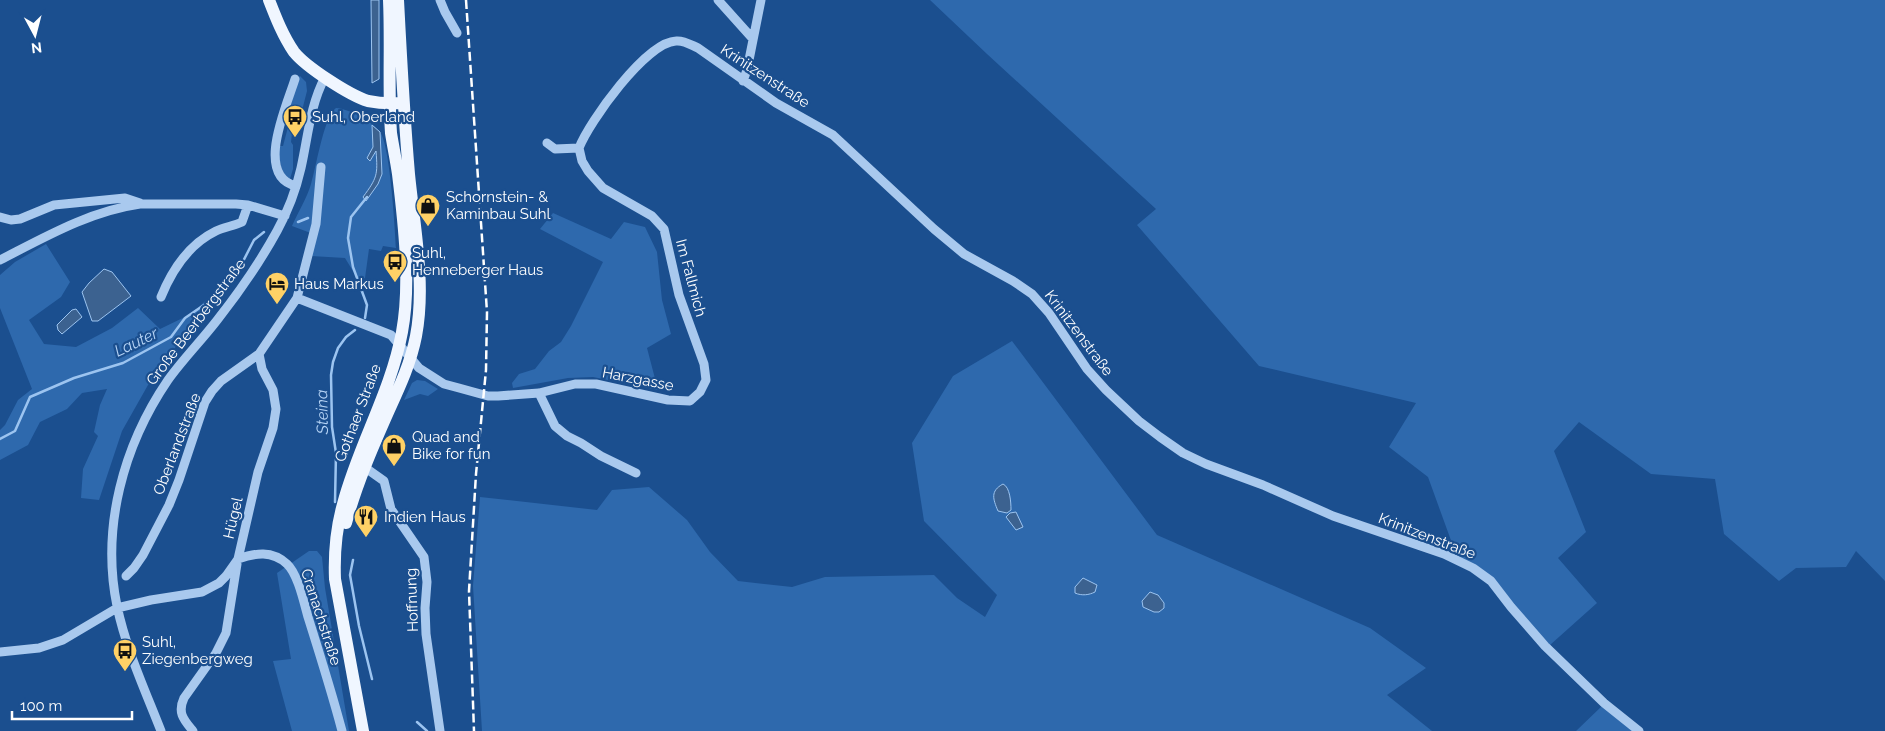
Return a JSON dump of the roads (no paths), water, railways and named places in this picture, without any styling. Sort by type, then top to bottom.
[{"type":"main road","points":[[269,0],[283,33],[296,54],[325,77],[366,100],[397,103]]},
{"type":"main road","points":[[363,731],[338,590],[346,522],[361,465],[402,385],[419,318],[420,283],[397,103],[389,0]]},
{"type":"main road","points":[[397,103],[398,0]]},
{"type":"main road","name":"Gothaer Straße","points":[[361,465],[400,344],[406,300],[406,276],[398,174],[392,133],[397,103]]},
{"type":"street","points":[[440,0],[444,12],[457,33]]},
{"type":"street","points":[[718,0],[753,39]]},
{"type":"street","points":[[743,81],[747,70],[761,0]]},
{"type":"street","name":"Krinitzenstraße","points":[[579,148],[583,136],[622,81],[638,65],[661,46],[674,41],[685,42],[698,48],[743,81],[833,136],[934,229],[964,254],[1013,281],[1032,294],[1049,312],[1087,369],[1106,390],[1139,421],[1183,454],[1333,516],[1444,554],[1473,568],[1491,581],[1545,646],[1604,703],[1639,731]]},
{"type":"street","name":"Große Beerbergstraße","points":[[161,731],[136,670],[118,608],[112,571],[111,530],[119,493],[136,438],[168,380],[218,319],[252,273],[285,216],[296,186],[312,110],[325,77]]},
{"type":"street","points":[[295,79],[276,140],[274,161],[287,183],[296,186]]},
{"type":"street","points":[[546,143],[555,149],[579,148]]},
{"type":"street","name":"Im Fallmich","points":[[579,148],[582,161],[603,188],[652,216],[664,229],[679,295],[704,364]]},
{"type":"street","name":"Oberlandstraße","points":[[126,576],[143,555],[169,505],[205,402],[221,381],[260,354],[297,298],[316,224],[321,167]]},
{"type":"street","points":[[0,217],[11,220],[20,219],[54,205],[125,198],[140,204]]},
{"type":"street","points":[[0,260],[72,224],[127,206],[168,202],[248,205],[285,216]]},
{"type":"street","points":[[161,297],[176,265],[203,238],[215,231],[242,222],[248,205]]},
{"type":"street","name":"Harzgasse","points":[[297,298],[387,332],[400,344],[419,368],[438,380],[488,396],[539,393],[575,384],[596,384],[668,400],[690,401],[700,392],[706,380],[704,364]]},
{"type":"street","name":"Hügel","points":[[118,608],[151,600],[202,592],[219,583],[238,559],[258,472],[273,428],[276,409],[273,390],[262,369],[260,354]]},
{"type":"street","points":[[539,393],[555,426],[567,436],[601,456],[636,472]]},
{"type":"street","name":"Hoffnung","points":[[361,465],[384,481],[391,509],[424,557],[427,582],[426,634],[440,731]]},
{"type":"street","name":"Cranachstraße","points":[[238,559],[254,554],[267,554],[280,558],[290,566],[304,605],[342,731]]},
{"type":"street","points":[[193,731],[181,716],[180,707],[184,698],[216,653],[226,633],[238,559]]},
{"type":"street","points":[[0,652],[39,648],[63,640],[118,608]]},
{"type":"waterway","name":"Steina","points":[[365,318],[367,305],[353,267],[348,238],[351,217],[367,197]]},
{"type":"waterway","name":"Lauter","points":[[298,222],[308,218]]},
{"type":"waterway","name":"Lauter","points":[[0,439],[15,431],[30,397],[74,378],[123,363],[171,337],[185,318],[220,294],[236,275],[254,240],[264,232]]},
{"type":"waterway","name":"Steina","points":[[335,502],[336,453],[332,427],[331,375],[338,348],[346,337],[355,330]]},
{"type":"waterway","name":"Steina","points":[[353,560],[350,575],[359,626],[372,679]]},
{"type":"waterway","name":"Steina","points":[[417,722],[427,731]]},
{"type":"railway","points":[[466,0],[487,312],[486,370],[476,474],[469,591],[474,731]]},
{"type":"place","name":"Suhl, Oberland","points":[[295,138]]},
{"type":"place","name":"Schornstein- & Kaminbau Suhl","points":[[428,227]]},
{"type":"place","name":"Suhl, Henneberger Haus","points":[[395,283]]},
{"type":"place","name":"Haus Markus","points":[[277,305]]},
{"type":"place","name":"Quad and Bike for fun","points":[[394,467]]},
{"type":"place","name":"Indien Haus","points":[[366,538]]},
{"type":"place","name":"Suhl, Ziegenbergweg","points":[[125,672]]}]
